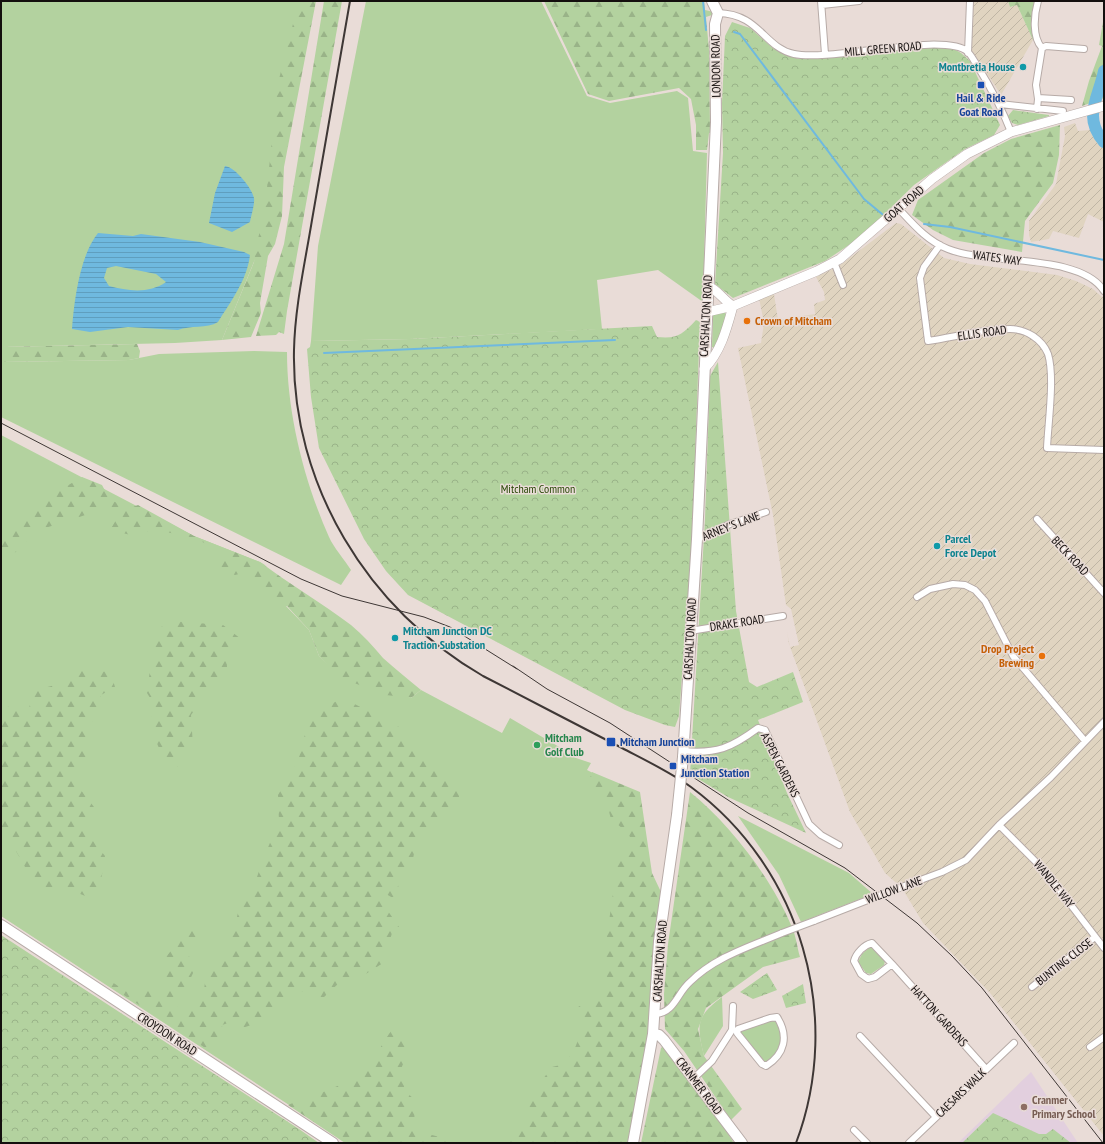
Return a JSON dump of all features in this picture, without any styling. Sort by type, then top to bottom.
[{"type":"main road","points":[[712,1],[718,13]]},
{"type":"main road","name":"LONDON ROAD","points":[[715,132],[717,69],[715,24],[718,13]]},
{"type":"main road","name":"CARSHALTON ROAD","points":[[633,1143],[654,1034],[659,941],[677,815],[683,754],[697,539],[715,132]]},
{"type":"main road","name":"CROYDON ROAD","points":[[1,925],[333,1143]]},
{"type":"main road","name":"CRANMER ROAD","points":[[654,1034],[659,1035],[664,1040],[742,1143]]},
{"type":"street","points":[[825,54],[822,3],[859,1]]},
{"type":"street","points":[[970,1],[968,53],[1000,104],[1011,132]]},
{"type":"street","points":[[1038,1],[1035,34],[1037,43],[1042,48]]},
{"type":"street","name":"MILL GREEN ROAD","points":[[718,13],[728,13],[743,18],[788,52],[809,56],[893,47],[950,44],[960,47],[968,53]]},
{"type":"street","points":[[1042,48],[1046,46],[1084,49]]},
{"type":"street","points":[[1037,108],[1038,98],[1036,85],[1042,48]]},
{"type":"street","points":[[1038,98],[1072,100]]},
{"type":"street","points":[[1000,104],[1063,111]]},
{"type":"street","name":"GOAT ROAD","points":[[707,312],[733,306],[834,262],[864,239],[932,179],[967,154],[1011,132],[1081,112],[1103,109]]},
{"type":"street","name":"WATES WAY","points":[[898,208],[921,232],[940,245],[955,251],[1057,266],[1075,271],[1101,286],[1104,291]]},
{"type":"street","name":"ELLIS ROAD","points":[[940,245],[924,267],[920,278],[928,341],[1009,329],[1023,331],[1034,336],[1046,350],[1050,364],[1047,448],[1104,450]]},
{"type":"street","points":[[834,262],[843,285]]},
{"type":"street","points":[[704,369],[712,360],[728,329],[733,306],[723,300],[714,288],[708,286]]},
{"type":"street","name":"ARNEY'S LANE","points":[[697,539],[730,524],[766,512]]},
{"type":"street","name":"BECK ROAD","points":[[1036,519],[1104,593]]},
{"type":"street","points":[[917,597],[930,589],[953,584],[965,585],[975,590],[985,602],[1013,656],[1085,741]]},
{"type":"street","name":"DRAKE ROAD","points":[[690,631],[783,616]]},
{"type":"street","name":"WILLOW LANE","points":[[656,1014],[667,1011],[688,983],[711,964],[782,933],[960,864],[966,860],[999,825],[1051,778],[1104,722]]},
{"type":"street","name":"ASPEN GARDENS","points":[[683,754],[731,747],[758,728],[765,730],[809,824],[820,835],[838,845]]},
{"type":"street","name":"WANDLE WAY","points":[[999,825],[1044,870],[1104,948]]},
{"type":"street","name":"BUNTING CLOSE","points":[[1032,987],[1095,937]]},
{"type":"street","name":"HATTON GARDENS","points":[[892,964],[875,977],[868,979],[861,974],[854,960],[860,951],[868,944],[872,943],[892,964],[986,1069]]},
{"type":"street","points":[[694,1078],[712,1061],[735,1030],[770,1018],[777,1017],[783,1026],[784,1035],[782,1048],[766,1066],[762,1064],[735,1030],[733,1006]]},
{"type":"street","points":[[860,1036],[936,1117]]},
{"type":"street","points":[[1090,1047],[1104,1037]]},
{"type":"street","name":"CAESARS WALK","points":[[909,1143],[1014,1043]]},
{"type":"street","points":[[854,1130],[867,1143]]},
{"type":"shaded area","points":[[970,1],[1008,1],[1010,7],[1017,5],[1033,40],[1001,95],[971,49]]},
{"type":"shaded area","points":[[1075,123],[1078,131],[1090,130],[1104,149],[1104,222],[1088,214],[1079,238],[1053,231],[1049,239],[1031,242],[1029,235],[1029,221],[1056,184],[1065,136],[1064,127]]},
{"type":"shaded area","points":[[896,223],[901,224],[944,258],[970,264],[1057,275],[1076,281],[1093,289],[1102,297],[1104,296],[1104,1136],[990,993],[923,923],[902,888],[885,873],[850,812],[790,647],[799,645],[791,609],[786,605],[773,515],[738,348],[761,343],[764,323],[759,298],[774,294],[778,320],[815,314],[814,304],[825,300],[824,292],[816,277],[839,266]]},
{"type":"shaded area","name":"Cranmer Primary School","points":[[1031,1072],[1078,1143],[958,1143]]},
{"type":"green space","points":[[1,1],[309,1],[273,215],[222,340],[175,343],[1,347]]},
{"type":"green space","points":[[303,1],[316,1],[284,167],[282,216],[275,244],[268,256],[260,303],[261,313],[251,337],[222,340],[254,262],[256,246],[264,216],[278,83],[295,16]]},
{"type":"green space","points":[[324,1],[342,1],[284,334],[279,332],[276,335],[256,336],[284,244]]},
{"type":"green space","points":[[366,1],[541,1],[587,96],[610,103],[677,91],[688,98],[693,151],[707,153],[703,302],[658,270],[597,280],[602,329],[410,339],[311,341],[318,246]]},
{"type":"green space","points":[[544,1],[704,1],[705,10],[718,13],[706,17],[709,50],[710,129],[715,132],[709,133],[707,150],[696,150],[696,125],[691,99],[679,88],[609,101],[588,94]]},
{"type":"green space","points":[[1008,1],[1036,1],[1033,40],[1017,5],[1010,7]]},
{"type":"green space","points":[[732,22],[750,28],[774,49],[798,59],[825,58],[915,48],[952,48],[961,53],[970,61],[1000,125],[994,135],[965,149],[914,185],[861,237],[825,261],[733,298],[715,284],[723,153],[722,103],[725,36]]},
{"type":"green space","points":[[1103,22],[1104,98],[1082,106],[1089,81],[1102,46],[1099,45]]},
{"type":"green space","points":[[1013,110],[1049,116],[1018,125],[1012,123],[1008,116]]},
{"type":"green space","points":[[1060,125],[1059,155],[1053,183],[1025,221],[1022,252],[953,240],[933,230],[912,215],[918,200],[984,153],[1011,139]]},
{"type":"green space","points":[[725,311],[726,316],[715,348],[712,347],[713,314]]},
{"type":"green space","name":"Mitcham Common","points":[[696,320],[700,322],[692,539],[679,716],[675,727],[665,725],[625,710],[408,595],[386,571],[364,539],[319,448],[311,397],[307,349],[310,347],[311,341],[410,339],[652,326],[657,337],[670,337],[679,335]]},
{"type":"green space","points":[[137,344],[140,351],[139,358],[129,360],[1,362],[1,347]]},
{"type":"green space","points":[[254,351],[287,352],[290,399],[305,470],[329,537],[351,570],[341,585],[1,417],[1,362],[129,360],[159,354]]},
{"type":"green space","points":[[718,362],[736,611],[749,682],[757,687],[793,672],[803,702],[758,720],[787,793],[806,833],[728,797],[690,774],[705,519],[710,376]]},
{"type":"green space","name":"Mitcham Golf Club","points":[[1,435],[194,536],[265,565],[286,606],[309,630],[319,656],[330,666],[411,698],[421,690],[502,733],[510,718],[561,748],[570,756],[591,763],[587,770],[637,795],[651,1028],[629,1143],[347,1143],[1,916]]},
{"type":"green space","points":[[82,477],[102,485],[110,500],[130,508],[138,505],[194,536],[260,562],[351,625],[383,658],[421,690],[411,698],[386,695],[341,678],[319,656],[309,630],[287,606],[280,608],[273,605],[273,600],[265,594],[247,575],[243,573],[235,575],[221,569],[220,563],[226,559],[225,554],[195,538],[166,532],[154,527],[139,537],[110,530],[121,512],[110,507],[36,531],[17,551],[1,563],[1,544],[5,536],[13,527],[50,497]]},
{"type":"green space","points":[[171,621],[223,625],[241,639],[226,655],[228,678],[208,692],[191,715],[193,747],[181,753],[175,777],[164,759],[155,739],[152,725],[153,703],[147,693],[151,662],[158,629]]},
{"type":"green space","points":[[81,668],[97,672],[110,671],[115,687],[101,695],[101,707],[88,728],[85,745],[90,761],[81,764],[74,781],[94,807],[87,833],[105,856],[99,883],[93,893],[88,897],[70,890],[46,890],[25,867],[8,837],[1,834],[1,713],[11,704],[29,710],[32,691],[63,683]]},
{"type":"green space","points":[[343,698],[399,727],[433,766],[459,789],[459,805],[425,828],[417,837],[413,859],[397,878],[400,898],[393,898],[386,894],[381,901],[399,927],[392,933],[383,963],[361,977],[340,982],[323,998],[301,991],[276,1004],[264,1021],[239,1029],[231,1022],[222,1025],[223,1039],[210,1051],[110,986],[112,982],[135,997],[147,981],[164,1000],[167,984],[163,960],[191,928],[205,938],[187,950],[194,971],[177,1007],[189,1013],[204,990],[207,967],[229,947],[239,909],[251,895],[263,859],[279,822],[278,795],[298,761],[308,723],[333,703]]},
{"type":"green space","points":[[592,772],[640,792],[652,873],[661,892],[651,1028],[627,1143],[506,1143],[526,1122],[526,1098],[537,1087],[552,1067],[564,1064],[574,1050],[585,1024],[578,1007],[603,994],[607,979],[604,956],[619,852],[635,847],[628,833],[611,819],[604,793],[588,785]]},
{"type":"green space","points":[[690,792],[720,820],[761,871],[783,907],[793,929],[800,957],[763,967],[706,1008],[698,1029],[704,1056],[742,1109],[731,1120],[684,1051],[665,1029],[664,994],[668,944]]},
{"type":"green space","points":[[738,816],[849,873],[873,894],[801,922],[779,875]]},
{"type":"green space","points":[[1,935],[299,1129],[319,1143],[1,1143]]},
{"type":"green space","points":[[872,947],[885,961],[884,965],[871,974],[866,973],[858,962],[862,954]]},
{"type":"green space","points":[[767,973],[777,990],[753,999],[740,992]]},
{"type":"green space","points":[[803,984],[806,1003],[786,1008],[782,996]]},
{"type":"green space","points":[[722,997],[723,1026],[704,1056],[700,1037],[700,1023],[707,1010]]},
{"type":"green space","points":[[770,1019],[779,1022],[784,1049],[765,1064],[738,1032],[739,1030]]},
{"type":"green space","points":[[395,1026],[409,1049],[401,1069],[405,1091],[415,1100],[414,1130],[461,1143],[345,1143],[288,1105],[333,1088],[355,1077],[371,1062]]},
{"type":"green space","points":[[664,1045],[734,1143],[641,1143],[661,1048]]},
{"type":"green space","points":[[993,1113],[1039,1134],[1046,1134],[1053,1129],[1071,1143],[962,1143]]},
{"type":"water","points":[[225,166],[229,167],[238,174],[250,189],[254,198],[250,222],[232,232],[209,223],[215,193]]},
{"type":"water","points":[[98,233],[133,236],[141,234],[200,242],[244,252],[250,255],[246,273],[238,290],[218,322],[214,324],[178,330],[128,327],[90,332],[72,329],[76,292],[82,266],[92,242]],"holes":[[[116,266],[156,274],[166,282],[146,290],[131,290],[109,286],[104,278],[107,268]]]},
{"type":"waterway","points":[[703,1],[706,30]]},
{"type":"waterway","points":[[734,32],[740,34],[864,199],[882,214]]},
{"type":"waterway","points":[[1104,71],[1096,98],[1093,115],[1097,133],[1104,142]]},
{"type":"waterway","points":[[924,224],[950,227],[1104,260]]},
{"type":"waterway","points":[[324,353],[615,340]]},
{"type":"tram line","points":[[1,423],[301,579],[342,596],[424,617],[450,627],[517,669]]},
{"type":"tram line","points":[[513,666],[547,689],[610,723],[748,813],[845,868],[917,923],[952,956],[982,988],[1103,1143]]},
{"type":"railway","points":[[350,1],[301,285],[296,317],[294,350],[297,400],[306,448],[322,495],[344,538],[372,579],[405,616],[442,649],[483,676],[666,771],[691,787],[729,820],[761,859],[785,902],[803,948],[813,996],[815,1045],[810,1095],[796,1143]]},
{"type":"place","name":"Montbretia House","points":[[1023,67]]},
{"type":"place","name":"Hail & Ride Goat Road","points":[[981,85]]},
{"type":"place","name":"Crown of Mitcham","points":[[747,321]]},
{"type":"place","name":"Parcel Force Depot","points":[[937,546]]},
{"type":"place","name":"Mitcham Junction DC Traction Substation","points":[[395,638]]},
{"type":"place","name":"Drop Project Brewing","points":[[1042,656]]},
{"type":"place","name":"Mitcham Junction","points":[[611,742]]},
{"type":"place","name":"Mitcham Golf Club","points":[[537,745]]},
{"type":"place","name":"Mitcham Junction Station","points":[[673,766]]},
{"type":"place","name":"Cranmer Primary School","points":[[1024,1107]]}]
